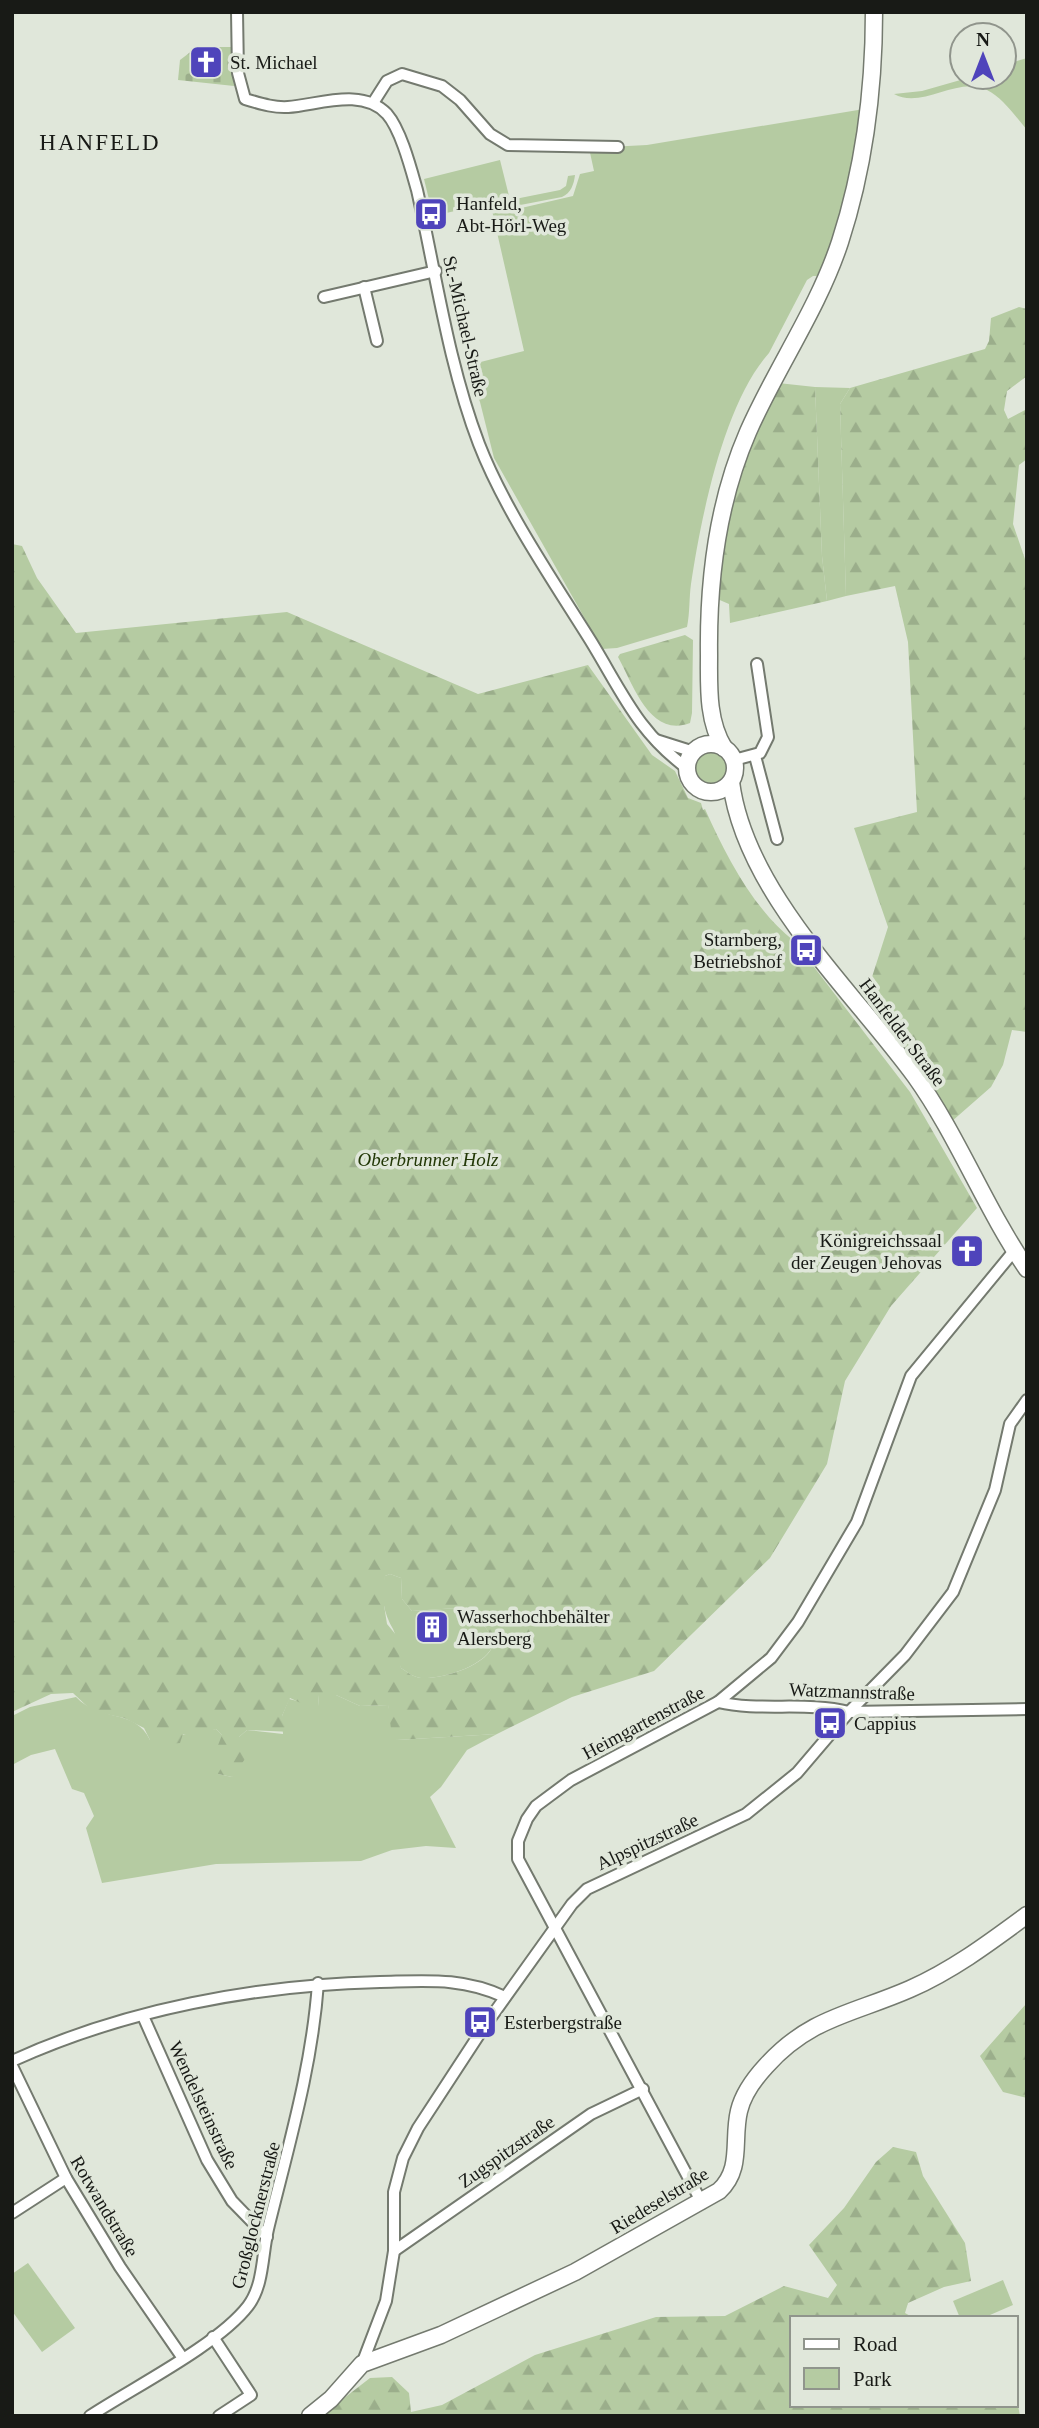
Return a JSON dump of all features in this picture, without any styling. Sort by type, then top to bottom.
[{"type":"street","points":[[237,12],[238,73],[245,99],[286,107],[340,99],[373,103],[387,81],[402,74],[442,86],[460,100],[490,134],[508,145],[618,147]]},
{"type":"street","points":[[710,707],[729,754],[731,782],[713,791],[696,786],[688,769],[710,707],[708,625],[714,556],[726,496],[747,434],[818,299],[852,201],[870,97],[874,12]]},
{"type":"street","name":"St.-Michael-Straße","points":[[373,103],[388,115],[409,162],[436,271],[461,391],[480,447],[524,531],[634,717],[662,750],[688,769]]},
{"type":"street","points":[[324,298],[436,271]]},
{"type":"street","points":[[364,287],[377,341]]},
{"type":"street","points":[[653,739],[696,750],[712,744],[729,754],[755,756],[765,748],[768,737],[757,664]]},
{"type":"street","points":[[755,756],[777,839]]},
{"type":"street","name":"Hanfelder Straße","points":[[731,782],[741,825]]},
{"type":"street","name":"Hanfelder Straße","points":[[713,791],[741,825],[772,884],[818,958],[916,1077],[1014,1251],[1027,1269]]},
{"type":"street","name":"Heimgartenstraße","points":[[702,2203],[518,1859],[518,1841],[536,1806],[571,1780],[718,1702],[771,1658],[797,1622],[857,1522],[911,1376],[1014,1251]]},
{"type":"street","name":"Alpspitzstraße","points":[[362,2364],[385,2306],[394,2251],[394,2192],[403,2158],[418,2128],[505,1997],[572,1904],[587,1889],[746,1814],[797,1773],[849,1712],[905,1655],[953,1592],[995,1490],[1010,1424],[1027,1400]]},
{"type":"street","name":"Watzmannstraße","points":[[718,1702],[734,1706],[821,1705],[849,1712],[1027,1709]]},
{"type":"street","name":"Riedeselstraße","points":[[310,2416],[362,2364],[440,2335],[563,2278],[702,2203],[730,2179],[734,2168],[738,2112],[748,2088],[800,2034],[817,2024],[909,1989],[962,1963],[1027,1915]]},
{"type":"street","points":[[12,2061],[83,2032],[143,2016],[228,1997],[318,1983],[461,1981],[505,1997]]},
{"type":"street","name":"Großglocknerstraße","points":[[90,2416],[212,2337],[250,2304],[260,2280],[267,2237],[310,2062],[318,1983]]},
{"type":"street","name":"Wendelsteinstraße","points":[[143,2016],[207,2160],[232,2201],[267,2237]]},
{"type":"street","name":"Rotwandstraße","points":[[12,2066],[66,2178],[120,2267],[183,2357]]},
{"type":"street","name":"Zugspitzstraße","points":[[394,2251],[591,2114],[643,2089]]},
{"type":"street","points":[[12,2213],[66,2178]]},
{"type":"street","points":[[212,2337],[251,2395],[219,2416]]},
{"type":"green space","points":[[197,47],[231,47],[234,86],[178,80],[180,60]]},
{"type":"green space","points":[[1027,58],[1027,130],[1009,108],[988,91],[1018,91],[1018,61]]},
{"type":"green space","points":[[948,84],[948,90],[928,96],[905,98],[894,94],[922,91]]},
{"type":"green space","points":[[864,109],[844,209],[820,276],[807,280],[769,353],[739,401],[727,430],[701,527],[687,627],[617,648],[602,649],[494,458],[480,402],[465,366],[524,351],[491,206],[517,209],[573,196],[580,174],[594,171],[589,148],[647,145]]},
{"type":"green space","points":[[500,160],[510,200],[560,190],[566,186],[568,176],[575,175],[573,185],[562,197],[515,206],[490,203],[433,216],[424,179]]},
{"type":"green space","points":[[1019,307],[1027,309],[1027,376],[1007,391],[1004,410],[1008,419],[1027,409],[1027,459],[1019,465],[1013,524],[1027,565],[1027,1032],[1012,1030],[1003,1065],[991,1087],[951,1122],[864,1002],[888,927],[854,828],[917,812],[908,642],[895,586],[846,596],[840,404],[850,388],[985,349],[989,341],[991,318]]},
{"type":"green space","points":[[778,383],[815,387],[822,556],[827,601],[730,623],[729,604],[715,598],[725,524],[743,460]]},
{"type":"green space","points":[[815,387],[850,388],[840,404],[846,596],[827,601],[822,556]]},
{"type":"green space","name":"Oberbrunner Holz","points":[[12,544],[22,546],[37,578],[76,633],[287,612],[478,694],[588,665],[652,755],[675,771],[688,798],[701,803],[742,881],[766,914],[794,941],[910,1092],[977,1208],[891,1306],[845,1381],[827,1464],[770,1558],[654,1671],[572,1697],[497,1734],[397,1740],[392,1737],[388,1705],[360,1706],[336,1695],[319,1695],[318,1707],[307,1706],[290,1698],[282,1716],[292,1727],[292,1732],[247,1730],[239,1737],[245,1759],[232,1777],[218,1774],[213,1758],[222,1735],[216,1729],[201,1734],[183,1734],[180,1743],[160,1745],[150,1740],[144,1728],[124,1718],[92,1711],[73,1693],[51,1694],[12,1712]],"holes":[[[390,1574],[401,1578],[402,1599],[412,1611],[472,1607],[494,1642],[484,1658],[464,1669],[430,1678],[418,1677],[401,1668],[397,1636],[387,1624],[384,1605],[385,1576]]]},
{"type":"green space","points":[[685,635],[693,640],[692,713],[690,723],[676,726],[664,723],[645,706],[618,657],[620,654]]},
{"type":"green space","points":[[711,750],[723,756],[729,768],[723,780],[711,786],[699,780],[693,768],[699,756]]},
{"type":"green space","points":[[390,1574],[401,1578],[402,1599],[412,1611],[472,1607],[494,1642],[490,1650],[474,1664],[441,1676],[418,1677],[401,1668],[395,1633],[384,1604],[385,1576]]},
{"type":"green space","points":[[319,1695],[336,1695],[360,1706],[388,1705],[397,1740],[497,1734],[467,1750],[441,1787],[430,1797],[456,1848],[426,1846],[392,1850],[361,1861],[216,1864],[102,1883],[86,1828],[94,1816],[84,1793],[72,1789],[55,1749],[31,1755],[12,1765],[12,1716],[30,1707],[76,1697],[96,1710],[136,1723],[150,1740],[216,1729],[222,1735],[218,1774],[232,1777],[239,1737],[247,1730],[283,1734],[282,1716],[289,1699],[318,1706]]},
{"type":"green space","points":[[1027,1989],[1027,2098],[1003,2092],[980,2056],[1026,2004]]},
{"type":"green space","points":[[893,2147],[916,2152],[923,2176],[965,2243],[971,2281],[944,2287],[908,2303],[905,2313],[910,2316],[790,2316],[790,2407],[1018,2406],[1020,2416],[321,2416],[370,2378],[392,2377],[409,2393],[411,2412],[442,2405],[535,2355],[656,2317],[725,2316],[784,2286],[828,2298],[837,2285],[809,2245],[844,2208],[876,2162]]},
{"type":"green space","points":[[28,2263],[75,2328],[42,2352],[12,2311],[12,2274]]},
{"type":"green space","points":[[1003,2280],[1013,2305],[988,2316],[959,2316],[953,2301]]},
{"type":"place","name":"St. Michael","points":[[206,62]]},
{"type":"place","name":"Hanfeld, Abt-Hörl-Weg","points":[[431,214]]},
{"type":"place","name":"Starnberg, Betriebshof","points":[[806,950]]},
{"type":"place","name":"Königreichssaal der Zeugen Jehovas","points":[[967,1251]]},
{"type":"place","name":"Wasserhochbehälter Alersberg","points":[[432,1627]]},
{"type":"place","name":"Cappius","points":[[830,1723]]},
{"type":"place","name":"Esterbergstraße","points":[[480,2022]]},
{"type":"district","name":"HANFELD","points":[[100,142]]}]
